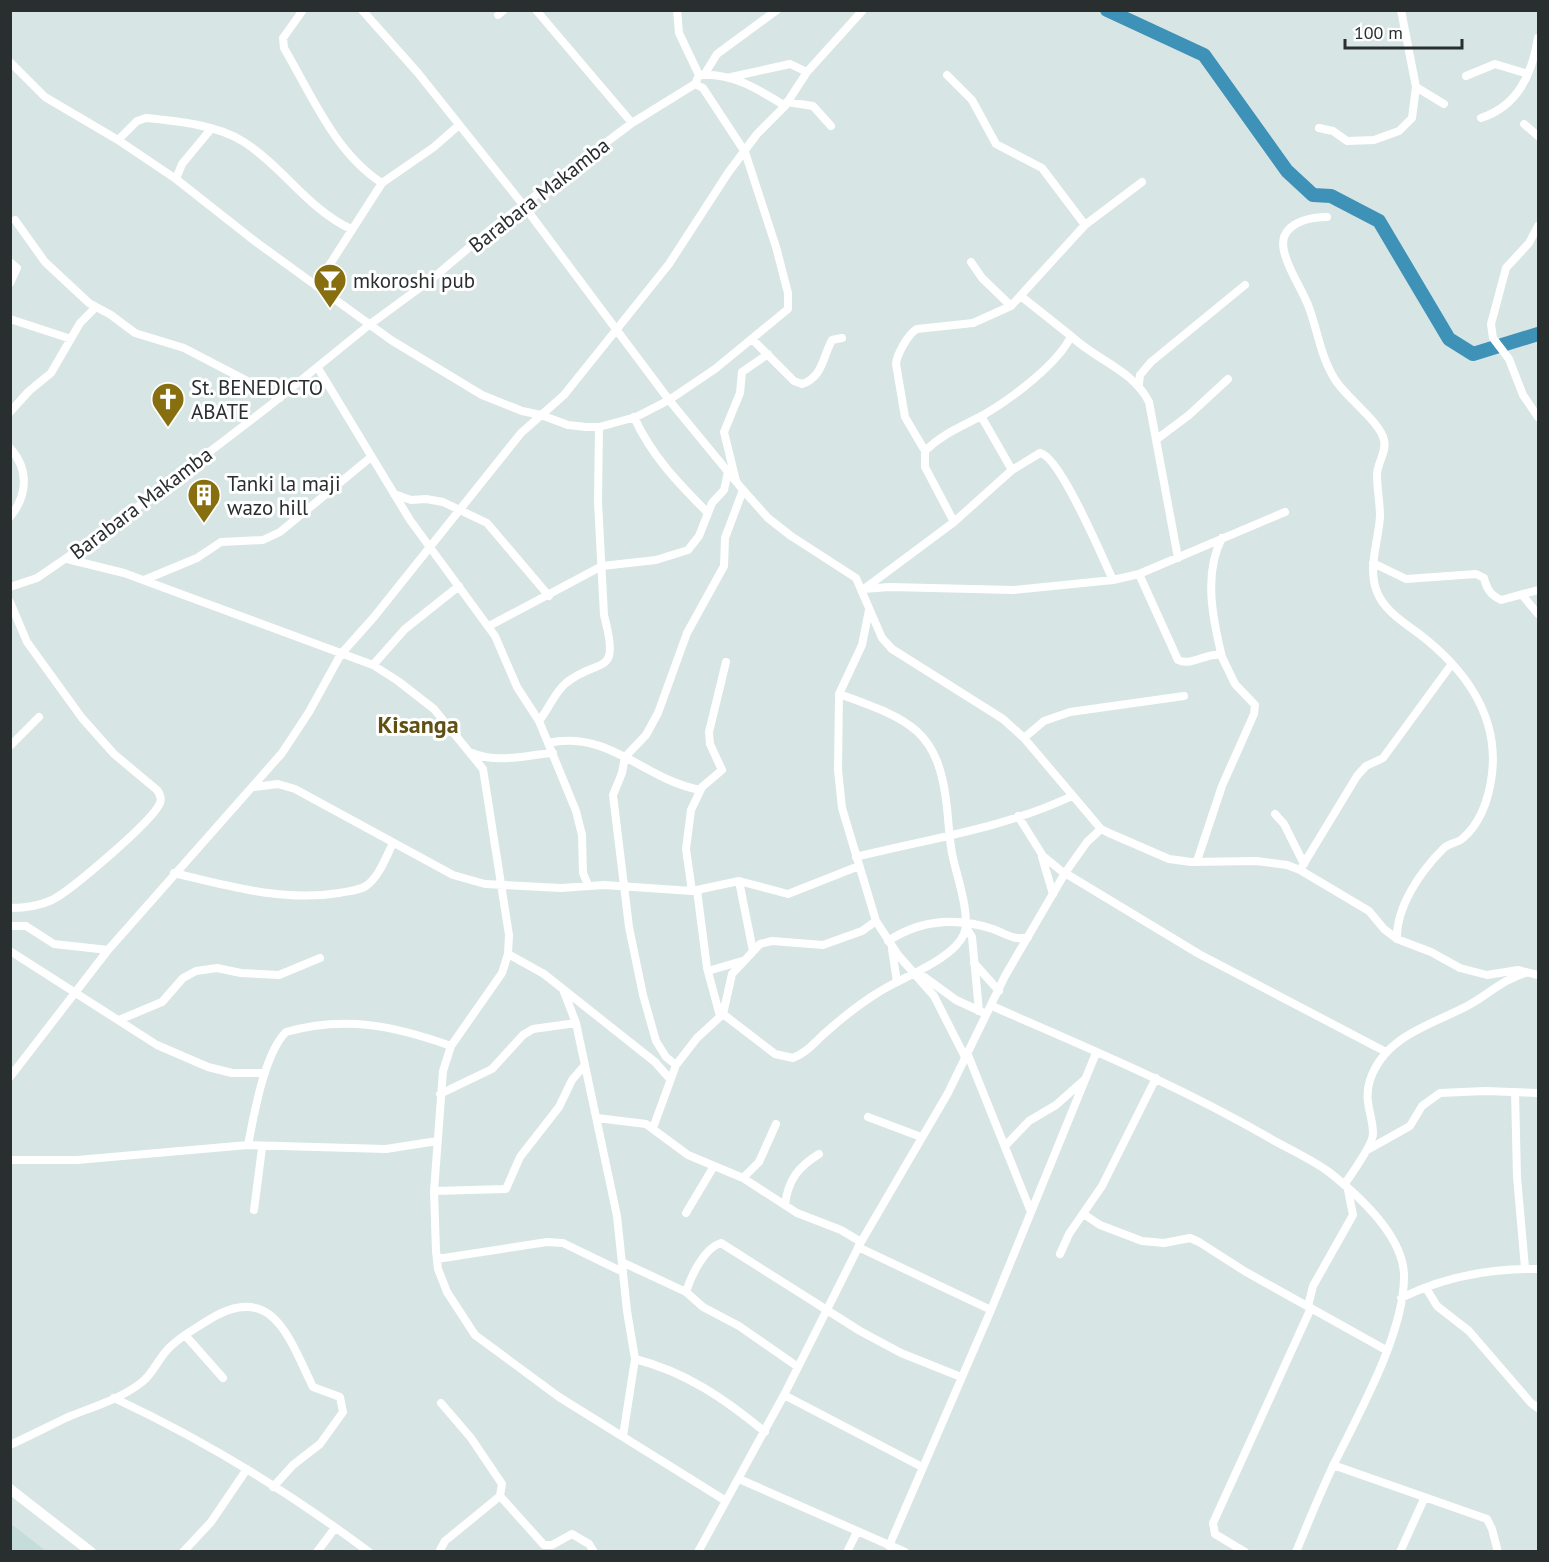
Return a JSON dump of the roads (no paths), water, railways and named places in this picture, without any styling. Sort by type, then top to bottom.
[{"type":"main road","points":[[10,1489],[91,1551]]},
{"type":"street","points":[[303,10],[283,38],[284,48],[329,126],[371,176],[382,183]]},
{"type":"street","points":[[362,10],[418,73],[524,206],[617,327],[669,400],[743,490],[783,530],[809,549],[848,570],[863,589],[882,638],[892,649],[987,707],[1024,738],[1101,829],[1157,855],[1197,861],[1256,861],[1302,867],[1369,911],[1384,929],[1397,939],[1473,973],[1496,975],[1518,970],[1539,975]]},
{"type":"street","points":[[536,10],[632,123]]},
{"type":"street","points":[[10,62],[45,97],[118,140],[176,180],[391,340],[482,395],[522,411],[568,425],[599,427],[634,417],[669,400],[753,340],[784,314],[789,302],[776,248],[745,152],[703,88],[679,33],[677,10]]},
{"type":"street","points":[[699,78],[717,54],[777,10]]},
{"type":"street","points":[[10,1077],[108,950],[174,873],[255,787],[309,712],[342,654],[521,433],[564,395],[669,264],[757,134],[786,104],[807,72],[863,10]]},
{"type":"street","points":[[1318,128],[1333,131],[1347,141],[1374,140],[1399,131],[1412,118],[1416,87],[1401,10]]},
{"type":"street","points":[[1480,118],[1496,112],[1510,102],[1528,74],[1539,38]]},
{"type":"street","points":[[699,78],[731,77],[790,64],[807,72]]},
{"type":"street","points":[[1466,76],[1495,64],[1528,74]]},
{"type":"street","points":[[947,75],[972,100],[996,144],[1042,168],[1085,225]]},
{"type":"street","points":[[731,77],[786,104],[813,106],[831,126]]},
{"type":"street","name":"Barabara Makamba","points":[[10,587],[31,581],[67,559],[318,368],[369,325],[632,123],[699,78]]},
{"type":"street","points":[[1416,87],[1444,104]]},
{"type":"street","points":[[118,140],[129,128],[146,118],[211,129],[243,141],[336,223],[351,229]]},
{"type":"street","points":[[1524,124],[1539,136]]},
{"type":"street","points":[[316,286],[382,183],[434,147],[459,125]]},
{"type":"street","points":[[176,180],[182,164],[211,129]]},
{"type":"street","points":[[954,522],[925,467],[925,451],[909,425],[903,407],[896,364],[899,352],[914,330],[973,323],[1011,306],[1022,297],[1085,225],[1142,182]]},
{"type":"street","points":[[1327,217],[1308,218],[1293,227],[1284,239],[1283,249],[1307,303],[1329,369],[1348,399],[1369,417],[1384,438],[1385,447],[1377,474],[1380,520],[1374,563],[1377,592],[1395,617],[1420,634],[1451,665],[1478,697],[1490,723],[1493,746],[1488,799],[1478,821],[1462,840],[1444,847],[1405,900],[1396,923],[1397,939]]},
{"type":"street","points":[[15,220],[45,262],[69,287],[96,307],[135,333],[184,348],[279,398]]},
{"type":"street","points":[[1539,226],[1529,243],[1506,268],[1491,324],[1493,338],[1509,359],[1523,395],[1539,417]]},
{"type":"street","points":[[10,262],[17,268],[10,283]]},
{"type":"street","points":[[971,262],[982,278],[1011,306]]},
{"type":"street","points":[[1139,384],[1140,375],[1151,362],[1245,285]]},
{"type":"street","points":[[1022,297],[1100,359],[1139,384],[1149,402],[1178,558]]},
{"type":"street","points":[[10,412],[29,391],[51,373],[80,323],[96,307]]},
{"type":"street","points":[[10,319],[71,339]]},
{"type":"street","points":[[925,451],[956,428],[981,416],[1026,384],[1061,352],[1071,336]]},
{"type":"street","points":[[753,340],[794,381],[802,384],[812,379],[824,364],[832,339],[842,338]]},
{"type":"street","points":[[736,481],[725,439],[725,424],[740,393],[742,372],[768,354]]},
{"type":"street","points":[[318,368],[428,548],[489,626],[517,687],[548,742],[576,811],[582,835],[584,873],[588,885]]},
{"type":"street","points":[[1157,439],[1189,415],[1228,380]]},
{"type":"street","points":[[981,416],[1012,470]]},
{"type":"street","points":[[634,417],[650,449],[679,486],[707,512]]},
{"type":"street","points":[[538,721],[567,682],[608,661],[598,502],[599,427]]},
{"type":"street","points":[[10,448],[21,461],[25,481],[10,517]]},
{"type":"street","points":[[863,589],[954,522],[1012,470],[1040,453],[1047,456],[1069,488],[1113,580]]},
{"type":"street","points":[[144,580],[197,558],[221,543],[263,540],[280,531],[371,457]]},
{"type":"street","points":[[489,626],[602,566],[656,560],[688,550],[699,536],[707,512],[724,490],[728,472]]},
{"type":"street","points":[[676,1065],[666,1057],[651,1024],[629,927],[613,795],[622,774],[624,757],[646,735],[658,713],[687,633],[724,566],[725,538],[743,490]]},
{"type":"street","points":[[394,494],[411,500],[426,499],[443,502],[458,511],[476,516],[497,532],[549,596]]},
{"type":"street","points":[[863,589],[890,587],[1013,590],[1113,580],[1139,574],[1284,512]]},
{"type":"street","points":[[1197,861],[1222,786],[1256,709],[1254,702],[1235,684],[1222,657],[1214,623],[1212,594],[1214,566],[1222,538]]},
{"type":"street","points":[[67,559],[101,566],[144,580],[184,597],[373,665],[398,681],[434,710],[471,753],[486,776],[491,832],[509,935],[508,954],[502,973],[451,1046],[443,1071],[434,1191],[437,1260],[447,1292],[476,1335],[559,1397],[726,1501]]},
{"type":"street","points":[[1374,563],[1406,579],[1476,574],[1484,578],[1486,588],[1492,595],[1502,600],[1539,590]]},
{"type":"street","points":[[1139,574],[1178,660],[1186,663],[1217,654],[1222,657]]},
{"type":"street","points":[[373,665],[405,629],[459,586]]},
{"type":"street","points":[[1523,596],[1539,614]]},
{"type":"street","points":[[10,602],[27,642],[82,718],[114,754],[157,790],[161,797],[159,805],[127,839],[68,890],[37,905],[10,908]]},
{"type":"street","points":[[870,609],[862,645],[839,694],[839,779],[842,808],[876,921],[890,944],[934,996],[967,1057],[1006,1144],[1031,1213]]},
{"type":"street","points":[[726,662],[710,732],[710,744],[722,770],[700,790],[687,830],[708,971],[722,1015],[775,1054],[793,1058],[807,1050],[851,1010],[947,953],[963,936],[966,925]]},
{"type":"street","points":[[1302,867],[1357,776],[1366,766],[1383,758],[1451,665]]},
{"type":"street","points":[[839,694],[903,720],[916,729],[930,745],[940,766],[945,791],[948,836],[966,925],[972,937],[979,1011]]},
{"type":"street","points":[[1024,738],[1044,721],[1070,712],[1184,696]]},
{"type":"street","points":[[10,746],[39,717]]},
{"type":"street","points":[[548,742],[567,739],[595,742],[650,773],[700,790]]},
{"type":"street","points":[[471,753],[481,757],[500,758],[553,753]]},
{"type":"street","points":[[255,787],[279,784],[295,789],[466,881],[561,888],[588,885],[695,890],[739,881],[788,894],[857,862],[1049,807],[1072,796]]},
{"type":"street","points":[[1275,814],[1284,824],[1302,867]]},
{"type":"street","points":[[1018,816],[1050,864],[1199,954],[1386,1052]]},
{"type":"street","points":[[698,1551],[784,1395],[860,1244],[967,1057],[1028,937],[1065,873],[1087,842],[1101,829]]},
{"type":"street","points":[[174,873],[248,891],[289,895],[332,894],[366,886],[375,876],[393,843]]},
{"type":"street","points":[[1041,852],[1053,894]]},
{"type":"street","points":[[739,881],[753,951]]},
{"type":"street","points":[[653,1128],[676,1065],[697,1038],[722,1015],[728,983],[742,961],[760,944],[772,941],[815,945],[832,944],[867,929],[876,921]]},
{"type":"street","points":[[890,944],[907,929],[927,923],[966,925],[994,930],[1012,939],[1028,937]]},
{"type":"street","points":[[10,926],[26,926],[54,944],[108,950]]},
{"type":"street","points":[[890,944],[897,982]]},
{"type":"street","points":[[10,951],[76,991],[157,1045],[208,1067],[232,1073],[265,1073]]},
{"type":"street","points":[[508,954],[544,974],[655,1062],[670,1079]]},
{"type":"street","points":[[119,1020],[162,1002],[183,978],[196,970],[217,968],[279,975],[320,958]]},
{"type":"street","points":[[708,971],[742,961]]},
{"type":"street","points":[[974,963],[999,991]]},
{"type":"street","points":[[915,972],[956,1000],[979,1011],[990,1010],[1156,1078],[1234,1118],[1327,1171],[1365,1203],[1398,1247],[1403,1259],[1404,1277],[1396,1326],[1359,1418],[1334,1465],[1296,1551]]},
{"type":"street","points":[[1245,1551],[1215,1534],[1213,1523],[1309,1307],[1313,1286],[1353,1215],[1346,1187],[1373,1134],[1367,1108],[1370,1081],[1386,1052],[1407,1035],[1467,1006],[1502,982],[1528,972]]},
{"type":"street","points":[[564,992],[576,1023],[597,1118],[623,1268],[635,1359],[623,1436]]},
{"type":"street","points":[[248,1145],[265,1073],[281,1037],[291,1031],[343,1024],[372,1023],[451,1046]]},
{"type":"street","points":[[440,1094],[492,1069],[523,1035],[533,1029],[576,1023]]},
{"type":"street","points":[[889,1546],[991,1310],[1096,1053]]},
{"type":"street","points":[[434,1191],[506,1189],[520,1157],[559,1107],[572,1080],[584,1066]]},
{"type":"street","points":[[1060,1254],[1069,1234],[1085,1215],[1156,1078]]},
{"type":"street","points":[[1006,1144],[1029,1121],[1056,1105],[1083,1081]]},
{"type":"street","points":[[1366,1150],[1410,1126],[1422,1106],[1434,1095],[1477,1091],[1539,1093]]},
{"type":"street","points":[[1515,1092],[1517,1177],[1525,1269]]},
{"type":"street","points":[[868,1117],[921,1137]]},
{"type":"street","points":[[597,1118],[637,1121],[653,1128],[688,1155],[743,1178],[797,1213],[841,1230],[860,1244],[991,1310]]},
{"type":"street","points":[[743,1178],[759,1162],[776,1124]]},
{"type":"street","points":[[10,1160],[77,1160],[248,1145],[262,1148],[386,1149],[436,1141]]},
{"type":"street","points":[[254,1210],[262,1148]]},
{"type":"street","points":[[785,1205],[790,1181],[797,1171],[819,1154]]},
{"type":"street","points":[[686,1213],[714,1166]]},
{"type":"street","points":[[1085,1215],[1100,1225],[1143,1241],[1164,1242],[1190,1238],[1386,1350]]},
{"type":"street","points":[[437,1260],[547,1242],[563,1243],[686,1292],[703,1306],[738,1326],[798,1367]]},
{"type":"street","points":[[686,1292],[691,1278],[704,1257],[715,1244],[721,1243],[827,1311],[901,1353],[961,1377]]},
{"type":"street","points":[[1401,1298],[1481,1271],[1539,1269]]},
{"type":"street","points":[[1426,1288],[1437,1306],[1469,1331],[1531,1403],[1539,1408]]},
{"type":"street","points":[[10,1444],[114,1398],[143,1382],[161,1356],[185,1335],[232,1307],[255,1305],[267,1311],[280,1324],[297,1350],[313,1387],[340,1397],[343,1412],[329,1434],[313,1451],[292,1465],[273,1487]]},
{"type":"street","points":[[185,1335],[223,1378]]},
{"type":"street","points":[[635,1359],[667,1367],[714,1392],[765,1431]]},
{"type":"street","points":[[784,1395],[922,1467]]},
{"type":"street","points":[[114,1398],[173,1425],[247,1469],[369,1551]]},
{"type":"street","points":[[441,1403],[498,1475],[502,1484],[501,1496],[544,1545],[552,1545],[572,1534],[589,1544],[594,1551]]},
{"type":"street","points":[[1334,1465],[1424,1499],[1486,1519],[1492,1529],[1498,1551]]},
{"type":"street","points":[[183,1551],[211,1522],[247,1469]]},
{"type":"street","points":[[739,1479],[905,1551]]},
{"type":"street","points":[[439,1551],[445,1541],[501,1496]]},
{"type":"street","points":[[1400,1551],[1424,1499]]},
{"type":"street","points":[[316,1551],[335,1528]]},
{"type":"street","points":[[847,1551],[857,1532]]},
{"type":"waterway","points":[[1107,10],[1204,55],[1287,171],[1313,195],[1331,196],[1379,221],[1449,339],[1473,354],[1538,334]]},
{"type":"place","name":"mkoroshi pub","points":[[330,309]]},
{"type":"place","name":"St. BENEDICTO ABATE","points":[[168,428]]},
{"type":"place","name":"Tanki la maji wazo hill","points":[[204,524]]},
{"type":"district","name":"Kisanga","points":[[418,724]]}]
